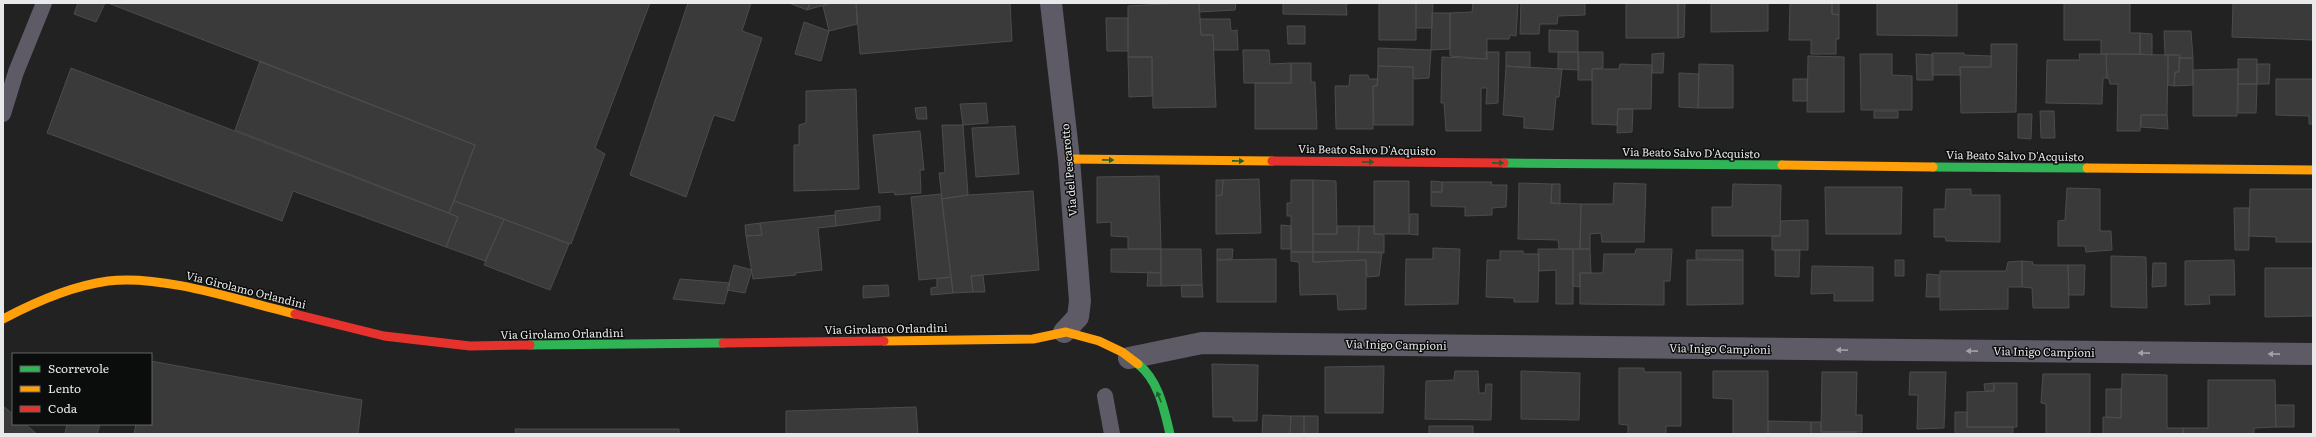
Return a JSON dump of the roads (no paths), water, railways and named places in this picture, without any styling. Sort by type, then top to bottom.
[{"type":"street","name":"Via del Pescarotto","points":[[1051,3],[1069,159],[1080,301],[1078,317],[1064,332]]},
{"type":"street","name":"Via Beato Salvo D'Acquisto","points":[[1069,159],[2313,170]]},
{"type":"street","name":"Via Girolamo Orlandini","points":[[3,319],[43,298],[108,281],[160,282],[384,336],[470,346],[1033,340],[1064,332],[1099,339],[1129,358]]},
{"type":"street","name":"Via Inigo Campioni","points":[[1129,358],[1202,343],[2313,354]]},
{"type":"street","points":[[1129,358],[1148,374],[1160,396],[1170,434]]},
{"type":"lane","points":[[3,114],[16,72],[44,3]]},
{"type":"lane","points":[[1105,396],[1112,434]]}]
